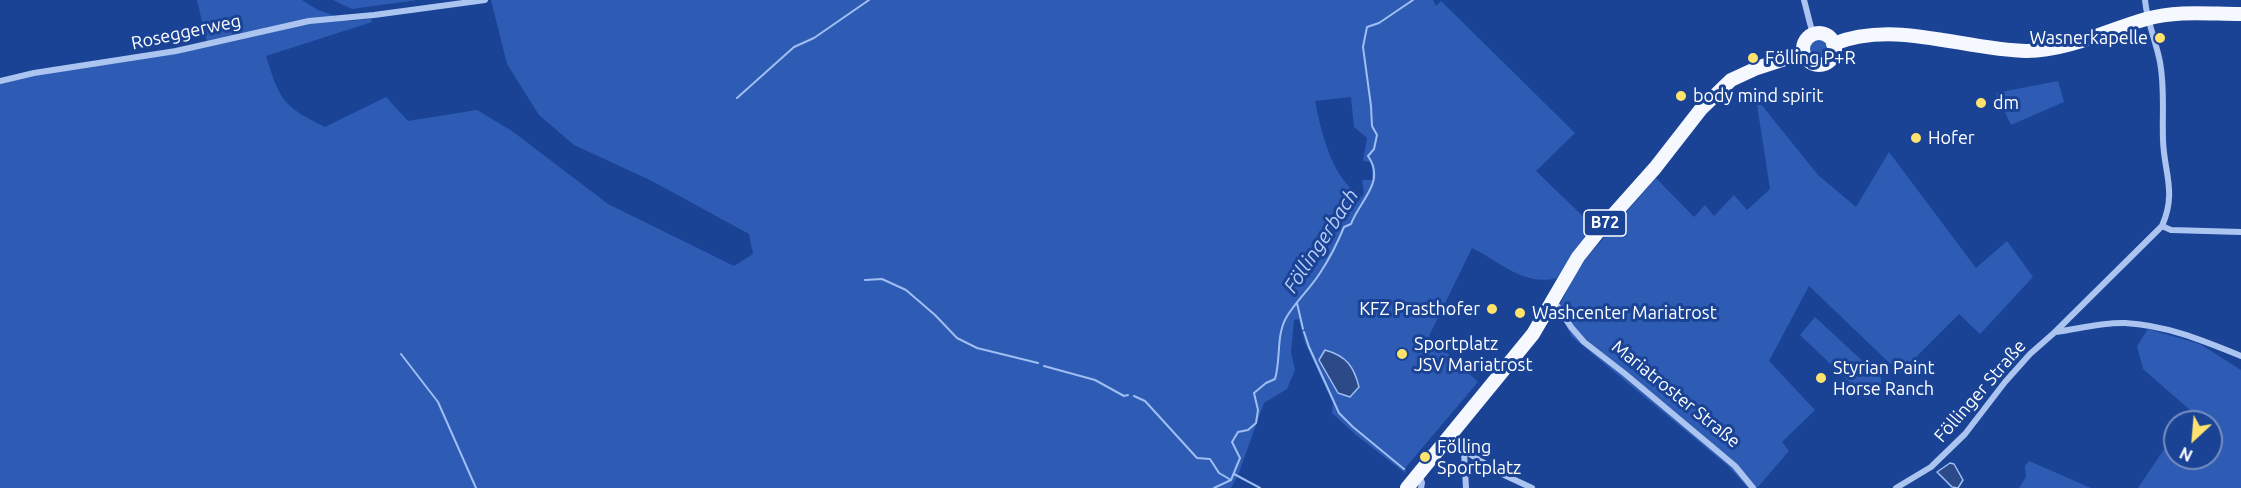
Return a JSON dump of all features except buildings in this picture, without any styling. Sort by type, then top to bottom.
[{"type":"main road","points":[[1833,44],[1846,38],[1868,34],[1893,34],[1996,48],[2037,50],[2064,46],[2147,19],[2193,12],[2241,14]]},
{"type":"main road","points":[[1823,34],[1833,44],[1831,59],[1822,65],[1810,63],[1803,53],[1804,42],[1813,35],[1823,34]]},
{"type":"main road","name":"B72","points":[[1407,488],[1533,334],[1578,257],[1650,173],[1692,119],[1731,80],[1757,68],[1803,53]]},
{"type":"street","name":"Roseggerweg","points":[[0,81],[34,73],[176,51],[309,21],[485,0]]},
{"type":"street","points":[[1804,0],[1813,35]]},
{"type":"street","points":[[2145,0],[2147,19],[2160,60],[2165,93],[2163,140],[2170,202],[2162,226],[2171,230],[2241,232]]},
{"type":"street","name":"Föllinger Straße","points":[[1896,488],[1931,467],[1965,434],[2030,354],[2162,226]]},
{"type":"street","name":"Mariatroster Straße","points":[[1554,300],[1571,327],[1584,342],[1735,465],[1754,488]]},
{"type":"street","points":[[2055,332],[2123,322],[2171,330],[2241,356]]},
{"type":"street","points":[[1446,440],[1532,488]]},
{"type":"street","points":[[1464,452],[1466,488]]},
{"type":"street","points":[[1418,474],[1422,483],[1421,488]]},
{"type":"shaded area","points":[[197,0],[302,0],[318,10],[349,21],[371,19],[372,22],[266,56],[280,93],[292,107],[325,127],[386,97],[408,121],[477,110],[512,131],[608,204],[734,266],[753,254],[749,234],[652,181],[574,145],[539,115],[507,64],[491,0],[1433,0],[1436,6],[1441,1],[1575,133],[1536,171],[1593,226],[1557,278],[1545,280],[1523,276],[1472,248],[1429,336],[1478,382],[1406,467],[1405,473],[1332,413],[1333,403],[1305,343],[1299,319],[1294,320],[1291,353],[1295,370],[1287,389],[1264,403],[1238,475],[1231,488],[0,488],[0,81],[207,43]],"holes":[[[1351,97],[1354,127],[1367,138],[1363,161],[1372,162],[1372,180],[1362,180],[1364,193],[1362,197],[1351,189],[1335,167],[1325,141],[1315,101]]]},
{"type":"shaded area","points":[[333,0],[417,0],[352,9]]},
{"type":"shaded area","points":[[1819,38],[1827,42],[1831,50],[1827,58],[1819,62],[1811,58],[1807,50],[1811,42]]},
{"type":"shaded area","points":[[2058,81],[2064,102],[2011,125],[1996,93]]},
{"type":"shaded area","points":[[1756,98],[1818,175],[1856,207],[1889,152],[1976,268],[2007,241],[2033,277],[1980,334],[1959,314],[1900,373],[1809,286],[1769,361],[1815,410],[1782,442],[1789,451],[1757,488],[1748,488],[1728,466],[1572,337],[1558,309],[1576,272],[1656,178],[1694,217],[1705,205],[1714,216],[1734,195],[1747,210],[1770,189]]},
{"type":"shaded area","points":[[1815,317],[1870,368],[1876,367],[1881,371],[1881,384],[1872,388],[1866,385],[1859,391],[1800,335]]},
{"type":"shaded area","points":[[2148,329],[2200,344],[2241,370],[2241,488],[2138,488],[2163,451],[2163,470],[2223,470],[2223,410],[2190,410],[2143,369],[2137,346]]},
{"type":"shaded area","points":[[1325,350],[1344,359],[1352,368],[1359,387],[1350,397],[1338,393],[1319,360]]},
{"type":"shaded area","points":[[2029,461],[2091,488],[2019,488],[2026,477],[2025,466]]},
{"type":"shaded area","points":[[1950,463],[1954,464],[1963,480],[1958,488],[1952,487],[1937,472]]},
{"type":"waterway","points":[[737,98],[794,47],[814,38],[869,0]]},
{"type":"waterway","name":"Föllingerbach","points":[[1214,488],[1231,480],[1240,458],[1232,442],[1238,432],[1248,430],[1256,423],[1258,410],[1254,393],[1275,379],[1281,332],[1286,318],[1324,267],[1344,227],[1351,224],[1373,183],[1373,165],[1368,156],[1374,149],[1377,135],[1372,126],[1363,47],[1367,27],[1379,23],[1413,0]]},
{"type":"waterway","points":[[865,280],[882,279],[906,290],[957,338],[977,348],[1038,363]]},
{"type":"waterway","points":[[1297,303],[1303,329]]},
{"type":"waterway","points":[[1304,332],[1339,413],[1404,469]]},
{"type":"waterway","points":[[401,354],[438,402],[476,488]]},
{"type":"waterway","points":[[1044,366],[1095,380],[1124,396],[1128,395]]},
{"type":"waterway","points":[[1134,396],[1145,401],[1197,458],[1210,459],[1219,473],[1231,480]]},
{"type":"waterway","points":[[1234,474],[1260,488]]},
{"type":"place","name":"Wasnerkapelle","points":[[2160,38]]},
{"type":"place","name":"Fölling P+R","points":[[1753,58]]},
{"type":"place","name":"body mind spirit","points":[[1681,96]]},
{"type":"place","name":"dm","points":[[1981,103]]},
{"type":"place","name":"Hofer","points":[[1916,138]]},
{"type":"place","name":"KFZ Prasthofer","points":[[1492,309]]},
{"type":"place","name":"Washcenter Mariatrost","points":[[1520,313]]},
{"type":"place","name":"Sportplatz JSV Mariatrost","points":[[1402,354]]},
{"type":"place","name":"Styrian Paint Horse Ranch","points":[[1821,378]]},
{"type":"place","name":"Fölling Sportplatz","points":[[1425,457]]}]
